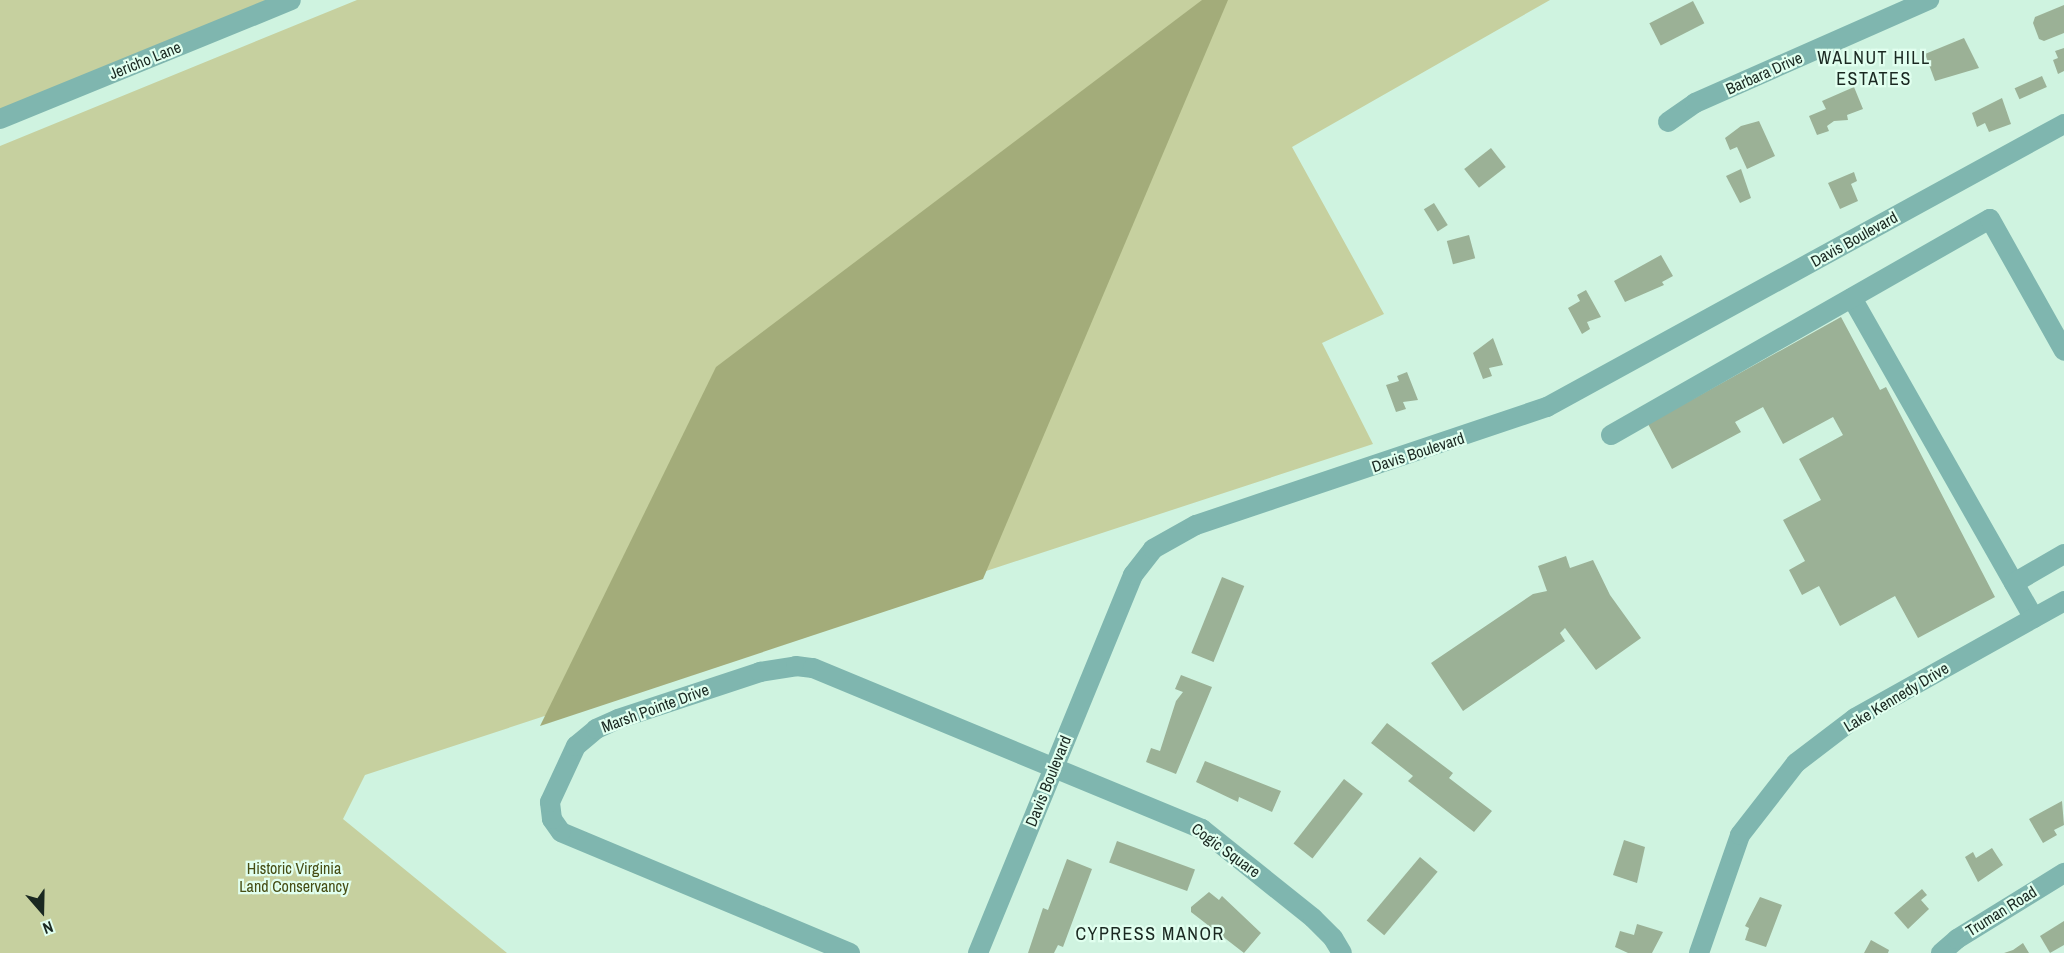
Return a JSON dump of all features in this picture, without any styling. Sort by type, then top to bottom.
[{"type":"street","name":"Jericho Lane","points":[[0,119],[291,0]]},
{"type":"street","name":"Barbara Drive","points":[[1668,122],[1695,103],[1929,0]]},
{"type":"street","name":"Davis Boulevard","points":[[978,953],[1133,575],[1152,549],[1166,539],[1196,525],[1547,406],[2064,124]]},
{"type":"street","points":[[1611,435],[1990,219],[2064,351]]},
{"type":"street","points":[[1852,298],[2034,618]]},
{"type":"street","points":[[2014,583],[2064,554]]},
{"type":"street","name":"Lake Kennedy Drive","points":[[1699,953],[1740,835],[1796,763],[1855,718],[2064,601]]},
{"type":"street","name":"Marsh Pointe Drive","points":[[850,953],[561,832],[552,819],[550,802],[576,746],[596,729],[618,719],[760,672],[796,666],[828,673],[1054,766]]},
{"type":"street","name":"Cogic Square","points":[[1054,766],[1202,829],[1313,918],[1333,938],[1342,953]]},
{"type":"street","name":"Truman Road","points":[[1941,953],[1957,939],[2064,873]]},
{"type":"green space","points":[[0,0],[282,0],[0,117]]},
{"type":"green space","name":"Historic Virginia Land Conservancy","points":[[357,0],[1550,0],[1292,147],[1384,314],[1322,343],[1373,444],[365,775],[343,819],[507,953],[0,953],[0,146]]},
{"type":"green space","points":[[1202,0],[1228,0],[983,579],[540,726],[716,367]]},
{"type":"building","points":[[1693,1],[1704,23],[1661,46],[1649,23]]},
{"type":"building","points":[[2064,5],[2064,33],[2044,41],[2039,39],[2033,23],[2035,17]]},
{"type":"building","points":[[1964,38],[1979,68],[1935,81],[1925,54]]},
{"type":"building","points":[[2064,48],[2064,71],[2058,74],[2053,60],[2058,58],[2055,51]]},
{"type":"building","points":[[2042,76],[2047,87],[2019,99],[2015,88]]},
{"type":"building","points":[[1854,87],[1863,109],[1847,115],[1848,120],[1834,121],[1827,126],[1829,131],[1817,135],[1809,116],[1826,109],[1822,101]]},
{"type":"building","points":[[2002,98],[2011,124],[1989,132],[1985,123],[1977,127],[1972,113]]},
{"type":"building","points":[[1759,121],[1775,156],[1747,169],[1737,147],[1730,150],[1725,138],[1741,126]]},
{"type":"building","points":[[1491,148],[1506,167],[1479,188],[1464,169]]},
{"type":"building","points":[[1741,169],[1751,198],[1740,203],[1726,176]]},
{"type":"building","points":[[1854,172],[1857,181],[1851,184],[1858,201],[1840,209],[1828,183]]},
{"type":"building","points":[[1434,203],[1448,225],[1438,231],[1424,209]]},
{"type":"building","points":[[1469,235],[1475,258],[1453,264],[1447,241]]},
{"type":"building","points":[[1661,255],[1673,276],[1662,282],[1664,285],[1625,302],[1614,281]]},
{"type":"building","points":[[1586,290],[1601,317],[1587,322],[1590,329],[1582,334],[1568,308],[1580,301],[1577,295]]},
{"type":"building","points":[[1841,317],[1880,390],[1886,387],[1995,597],[1918,638],[1895,596],[1840,626],[1819,586],[1802,595],[1789,570],[1805,561],[1783,520],[1821,500],[1799,459],[1843,435],[1833,417],[1783,444],[1763,407],[1735,422],[1741,432],[1672,469],[1648,424]]},
{"type":"building","points":[[1493,338],[1503,365],[1489,368],[1492,376],[1483,379],[1473,353]]},
{"type":"building","points":[[1407,372],[1418,400],[1403,402],[1406,409],[1396,412],[1386,385],[1399,381],[1397,376]]},
{"type":"building","points":[[1566,556],[1570,568],[1593,560],[1610,595],[1641,638],[1596,670],[1565,628],[1560,633],[1565,641],[1463,711],[1431,663],[1533,594],[1547,591],[1538,566]]},
{"type":"building","points":[[1222,577],[1244,586],[1214,662],[1191,653]]},
{"type":"building","points":[[1181,675],[1212,687],[1176,774],[1146,762],[1151,748],[1160,751],[1176,701],[1183,692],[1175,689]]},
{"type":"building","points":[[1387,723],[1453,773],[1449,778],[1492,811],[1474,832],[1408,781],[1413,776],[1371,743]]},
{"type":"building","points":[[1205,761],[1281,791],[1272,812],[1239,797],[1238,802],[1196,782]]},
{"type":"building","points":[[1344,779],[1363,794],[1312,858],[1294,844]]},
{"type":"building","points":[[2062,801],[2064,825],[2054,830],[2057,835],[2043,843],[2029,819]]},
{"type":"building","points":[[1624,840],[1645,847],[1637,883],[1613,875]]},
{"type":"building","points":[[1117,841],[1195,869],[1187,891],[1109,863]]},
{"type":"building","points":[[1992,848],[2003,865],[1978,882],[1965,857],[1973,852],[1976,858]]},
{"type":"building","points":[[1420,857],[1438,872],[1384,935],[1367,921]]},
{"type":"building","points":[[1067,859],[1092,869],[1063,947],[1058,945],[1054,953],[1028,953],[1043,908],[1048,910]]},
{"type":"building","points":[[1922,889],[1927,895],[1921,900],[1929,909],[1908,929],[1894,913]]},
{"type":"building","points":[[1209,892],[1219,900],[1222,896],[1261,933],[1244,953],[1191,912],[1191,907]]},
{"type":"building","points":[[1760,897],[1782,905],[1766,947],[1745,940],[1749,928],[1745,926]]},
{"type":"building","points":[[2064,921],[2064,945],[2050,953],[2040,936]]},
{"type":"building","points":[[1637,924],[1663,932],[1652,953],[1628,953],[1615,947],[1620,931],[1634,935]]},
{"type":"building","points":[[1871,940],[1889,950],[1888,953],[1864,953]]},
{"type":"building","points":[[2023,943],[2029,953],[2004,953],[2013,950]]},
{"type":"district","name":"WALNUT HILL ESTATES","points":[[1874,69]]},
{"type":"district","name":"CYPRESS MANOR","points":[[1150,934]]}]
